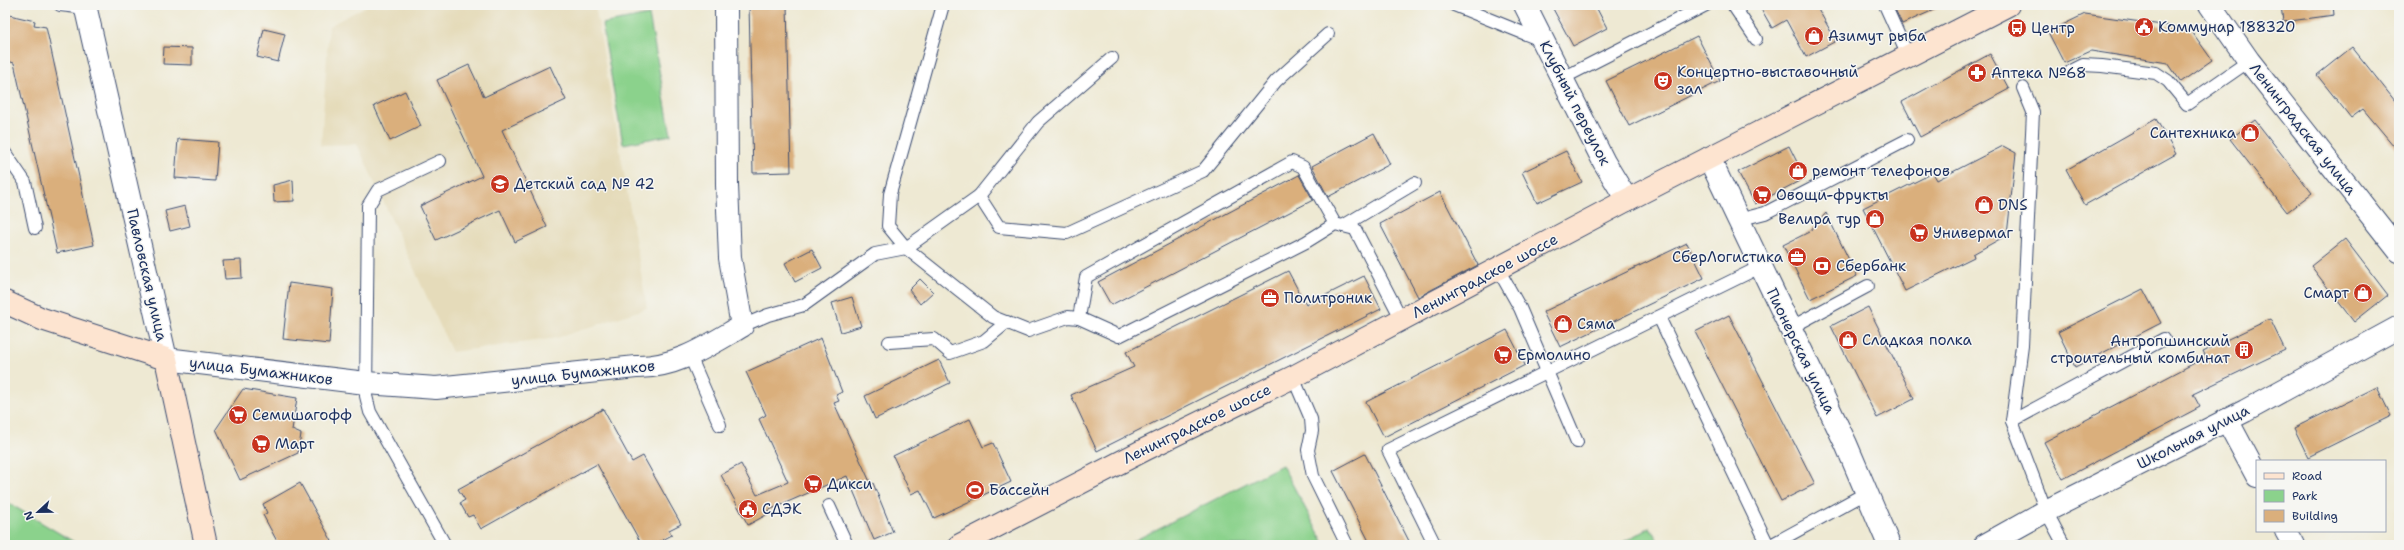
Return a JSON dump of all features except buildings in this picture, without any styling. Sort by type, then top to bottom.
[{"type":"main road","name":"Ленинградское шоссе","points":[[960,545],[1146,449],[1293,377],[1627,200],[2008,5]]},
{"type":"main road","points":[[5,302],[42,319],[166,359]]},
{"type":"main road","name":"Павловская улица","points":[[166,359],[206,545]]},
{"type":"street","points":[[726,5],[727,185],[730,258],[742,326]]},
{"type":"street","name":"Клубный переулок","points":[[1525,5],[1604,162],[1627,200]]},
{"type":"street","name":"Ленинградская улица","points":[[2210,5],[2249,61],[2399,251]]},
{"type":"street","name":"Павловская улица","points":[[86,6],[166,359]]},
{"type":"street","name":"Пионерская улица","points":[[1709,158],[1868,492],[1889,545]]},
{"type":"street","name":"улица Бумажников","points":[[166,359],[366,383],[436,388],[636,367],[653,368],[690,356],[742,326]]},
{"type":"street","name":"Школьная улица","points":[[1985,545],[2046,511],[2227,420],[2399,327]]},
{"type":"street","points":[[2227,420],[2256,474]]},
{"type":"street","points":[[2287,532],[2294,545]]},
{"type":"lane","points":[[60,5],[86,6]]},
{"type":"lane","points":[[943,5],[890,194],[888,226],[906,248],[993,317],[1028,331],[1068,317],[1079,318],[1118,336],[1306,242],[1415,183]]},
{"type":"lane","points":[[1454,5],[1544,42]]},
{"type":"lane","points":[[1563,78],[1706,5]]},
{"type":"lane","points":[[1733,5],[1756,39]]},
{"type":"lane","points":[[1885,5],[1908,56]]},
{"type":"lane","points":[[979,196],[999,227],[1067,233],[1203,171],[1276,81],[1328,34]]},
{"type":"lane","points":[[742,326],[768,315],[804,305],[875,254],[906,248],[979,196],[1038,122],[1112,58]]},
{"type":"lane","points":[[2071,71],[2083,65],[2156,73],[2168,81],[2187,104],[2249,61]]},
{"type":"lane","points":[[2023,88],[2033,112],[2022,346],[2012,421],[2046,511],[2064,545]]},
{"type":"lane","points":[[1738,220],[1764,213],[1907,140]]},
{"type":"lane","points":[[5,153],[25,182],[35,228]]},
{"type":"lane","points":[[440,161],[378,190],[368,206],[366,383],[370,412],[445,545]]},
{"type":"lane","points":[[1079,318],[1086,276],[1292,162],[1303,168],[1339,225],[1355,229],[1402,320]]},
{"type":"lane","points":[[1435,545],[1388,450],[1760,267]]},
{"type":"lane","points":[[1498,269],[1520,308],[1546,373],[1577,442]]},
{"type":"lane","points":[[1790,328],[1868,286]]},
{"type":"lane","points":[[1659,317],[1768,545]]},
{"type":"lane","points":[[889,342],[934,339],[950,354],[984,341],[1007,322]]},
{"type":"lane","points":[[2012,421],[2164,340]]},
{"type":"lane","points":[[690,356],[720,425]]},
{"type":"lane","points":[[1293,377],[1311,419],[1312,432],[1308,450],[1313,476],[1347,545]]},
{"type":"lane","points":[[1771,545],[1868,492]]},
{"type":"lane","points":[[829,506],[847,545]]},
{"type":"shaded area","name":"Детский сад № 42","points":[[368,5],[595,5],[647,308],[557,338],[452,352],[357,144],[321,145],[329,26]]},
{"type":"green space","points":[[649,15],[671,135],[623,144],[602,24]]},
{"type":"green space","points":[[1282,465],[1325,545],[1126,545]]},
{"type":"green space","points":[[5,501],[79,545],[5,545]]},
{"type":"green space","points":[[1650,527],[1660,545],[1618,545]]},
{"type":"place","name":"Коммунар 188320","points":[[2144,27]]},
{"type":"place","name":"Центр","points":[[2017,28]]},
{"type":"place","name":"Азимут рыба","points":[[1814,36]]},
{"type":"place","name":"Аптека №68","points":[[1977,73]]},
{"type":"place","name":"Концертно-выставочный зал","points":[[1663,81]]},
{"type":"place","name":"Сантехника","points":[[2250,133]]},
{"type":"place","name":"ремонт телефонов","points":[[1798,171]]},
{"type":"place","name":"Детский сад № 42","points":[[500,184]]},
{"type":"place","name":"Овощи-фрукты","points":[[1762,195]]},
{"type":"place","name":"DNS","points":[[1984,205]]},
{"type":"place","name":"Велира тур","points":[[1875,219]]},
{"type":"place","name":"Универмаг","points":[[1919,233]]},
{"type":"place","name":"СберЛогистика","points":[[1797,257]]},
{"type":"place","name":"Сбербанк","points":[[1822,266]]},
{"type":"place","name":"Смарт","points":[[2363,293]]},
{"type":"place","name":"Политроник","points":[[1270,298]]},
{"type":"place","name":"Сяма","points":[[1563,324]]},
{"type":"place","name":"Сладкая полка","points":[[1848,340]]},
{"type":"place","name":"Антропшинский строительный комбинат","points":[[2244,350]]},
{"type":"place","name":"Ермолино","points":[[1503,355]]},
{"type":"place","name":"Семишагофф","points":[[238,415]]},
{"type":"place","name":"Март","points":[[261,444]]},
{"type":"place","name":"Дикси","points":[[813,484]]},
{"type":"place","name":"Бассейн","points":[[975,490]]},
{"type":"place","name":"СДЭК","points":[[748,509]]}]
